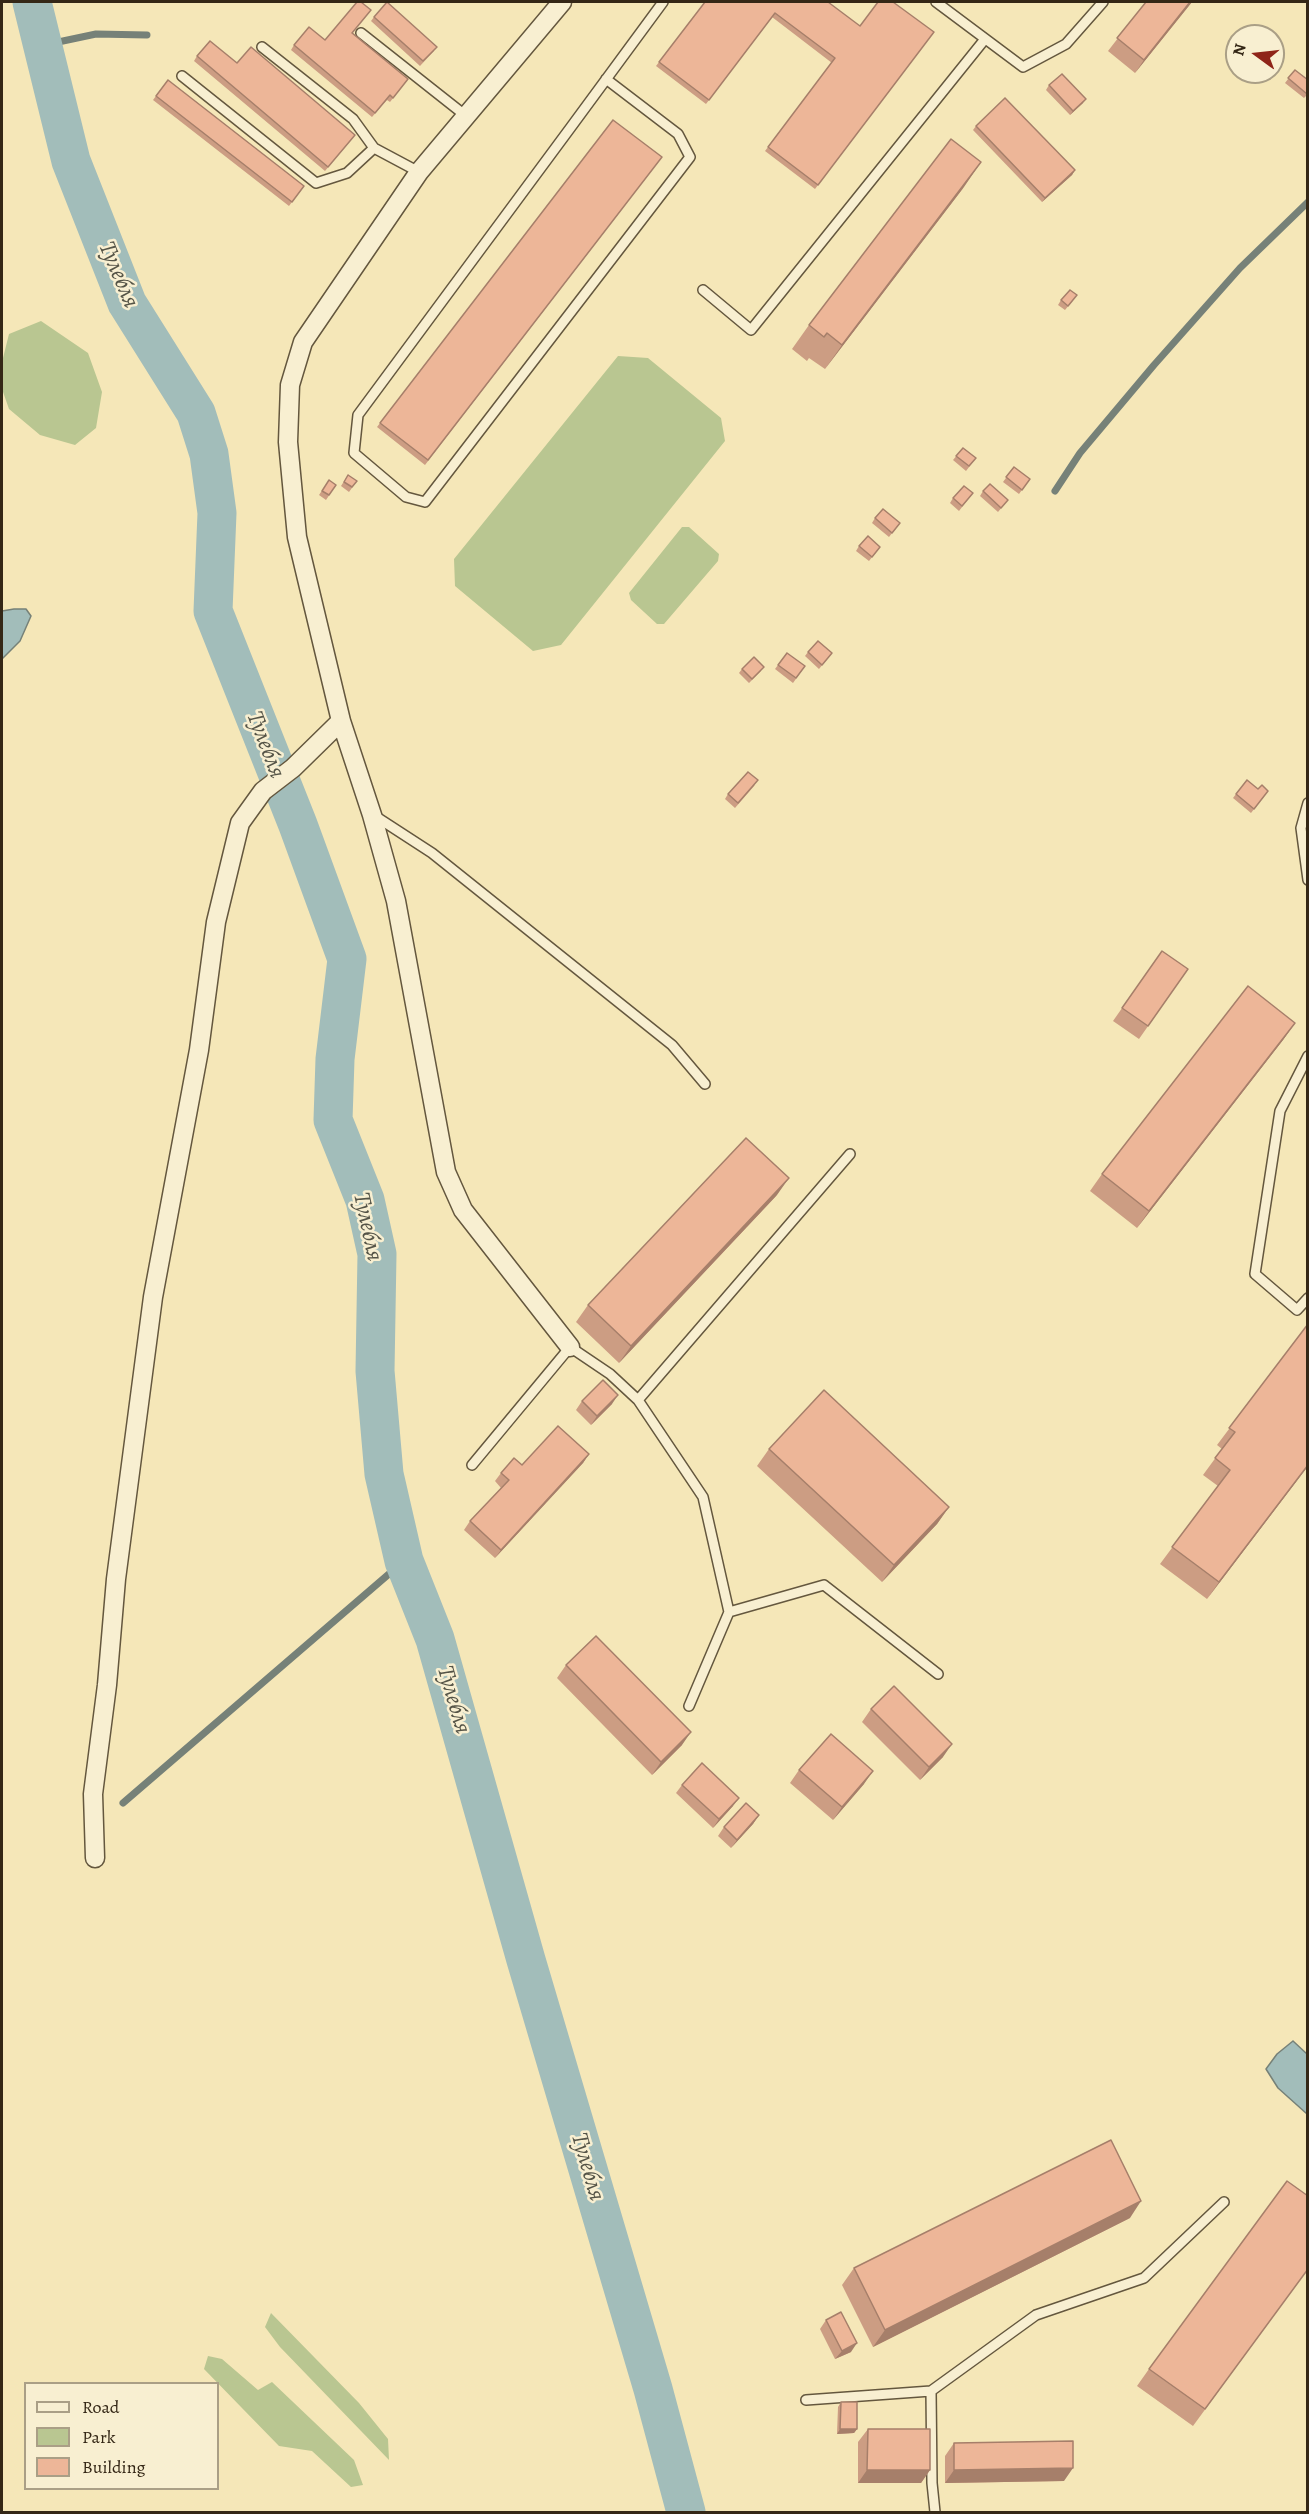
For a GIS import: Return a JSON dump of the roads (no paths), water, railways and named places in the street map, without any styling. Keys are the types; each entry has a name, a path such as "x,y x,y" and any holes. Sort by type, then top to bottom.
{"street":[{"path":"562,2 419,171 303,342 290,386 288,442 297,537 341,721 372,815 396,901 446,1172 463,1210 570,1347"},
{"path":"94,1858 93,1794 107,1685 116,1579 153,1298 199,1050 216,922 240,822 263,791 292,768 341,721"}],"lane":[{"path":"606,79 678,134 690,157 425,502 406,497 354,453 358,415 606,79 663,2"},
{"path":"936,2 1023,67 1066,44 1103,2"},
{"path":"361,33 466,116"},
{"path":"703,290 751,330 985,39"},
{"path":"262,47 353,119 374,148 419,171"},
{"path":"182,76 316,183 347,173 374,148"},
{"path":"1308,803 1301,828 1308,880"},
{"path":"372,815 432,853 672,1045 705,1084"},
{"path":"1308,1056 1280,1111 1256,1274 1297,1310 1308,1298"},
{"path":"638,1400 850,1154"},
{"path":"472,1465 570,1347 610,1374 638,1400 703,1497 729,1612 689,1706"},
{"path":"729,1612 824,1585 938,1674"},
{"path":"806,2400 931,2391 1036,2315 1144,2278 1224,2202"},
{"path":"931,2391 932,2483 935,2512"}],"water":[{"path":"26,609 31,616 20,641 2,659 2,611"},
{"path":"1293,2041 1307,2054 1307,2114 1278,2088 1266,2069 1277,2054"}],"waterway":[{"name":"Тулебля","path":"32,2 71,161 127,303 196,413 209,454 217,513 213,611 298,825 347,959 335,1059 333,1120 365,1200 377,1254 375,1371 384,1474 404,1561 435,1639 526,1960 653,2389 686,2512"},
{"path":"44,45 96,34 147,35"},
{"path":"1055,491 1080,453 1154,365 1240,268 1308,202"},
{"path":"123,1803 404,1561"}]}
